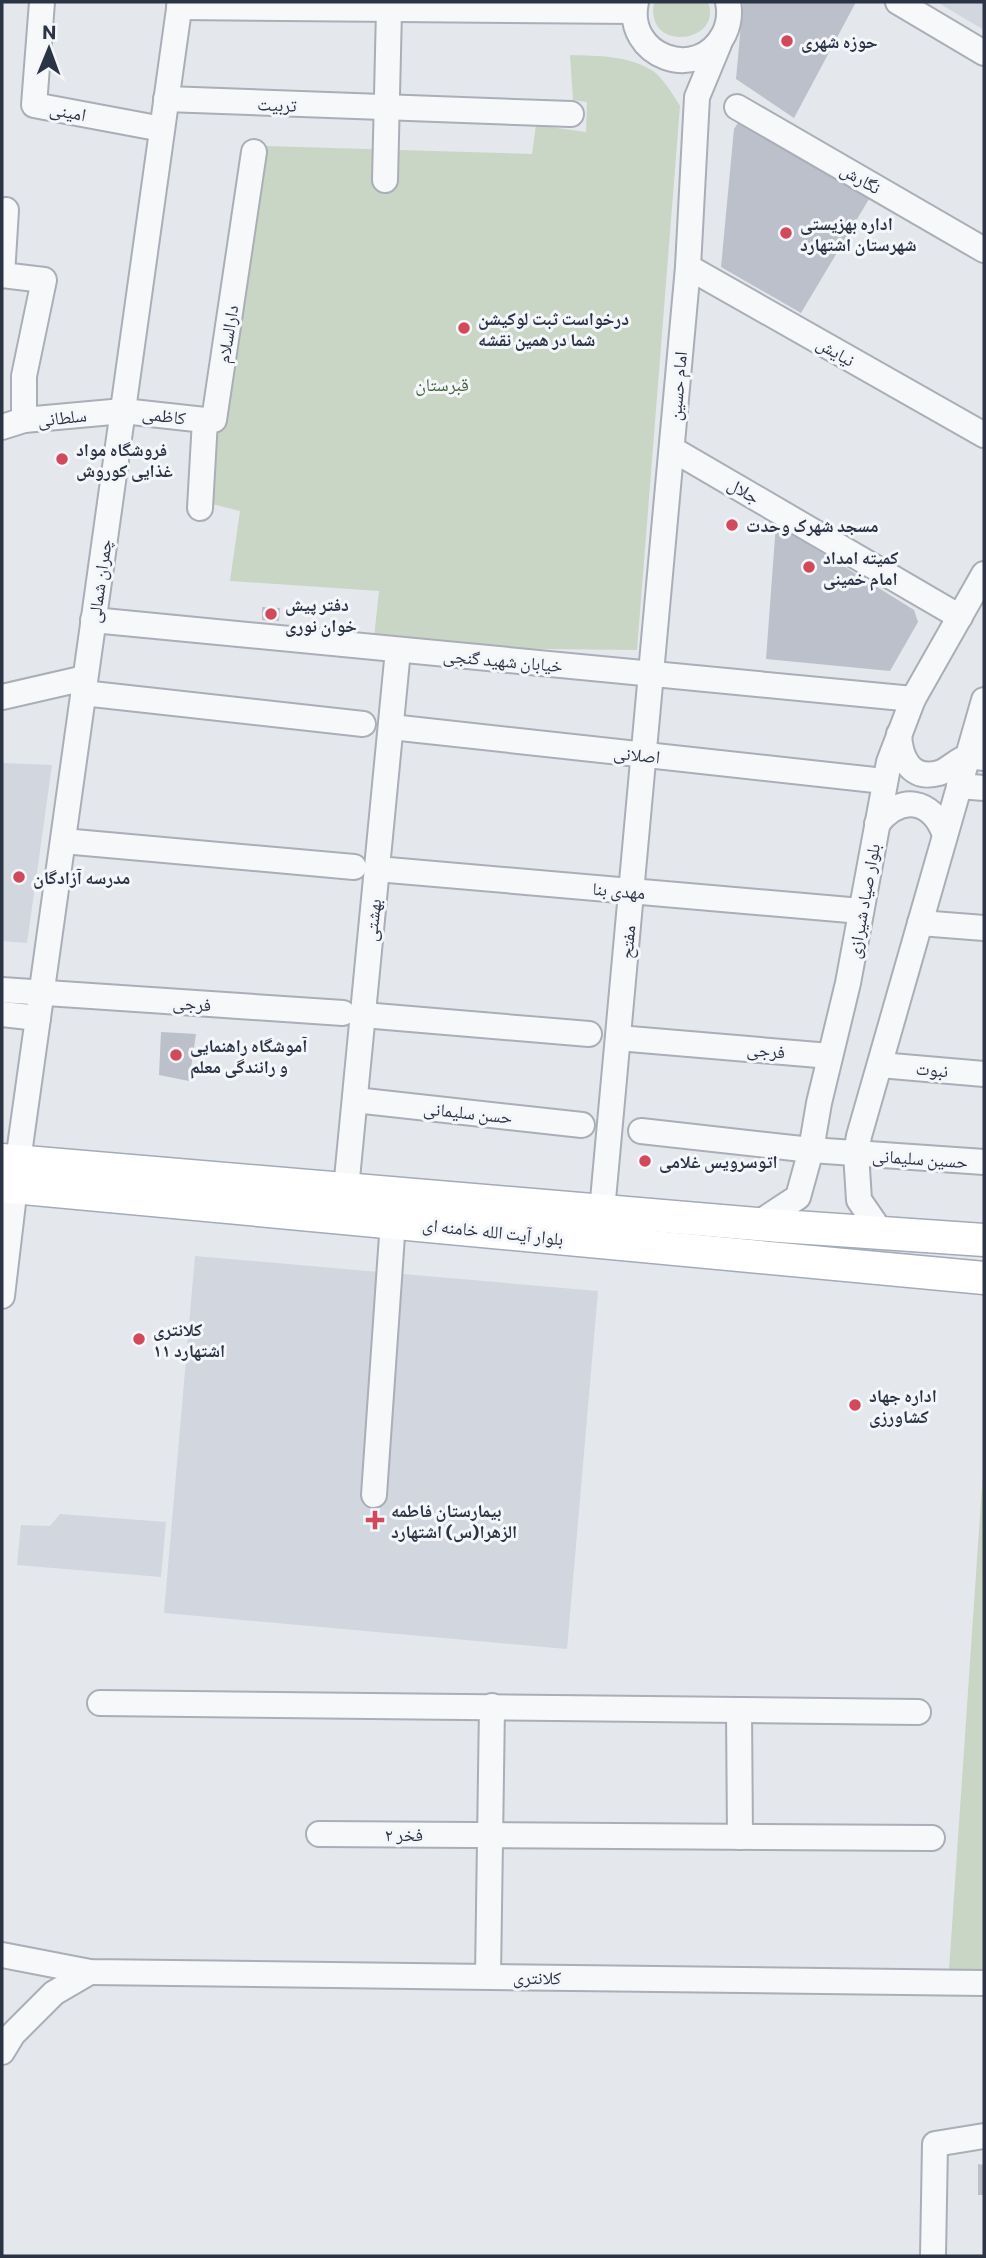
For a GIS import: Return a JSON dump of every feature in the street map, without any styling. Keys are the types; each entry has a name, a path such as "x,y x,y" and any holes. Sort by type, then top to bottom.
{"main road":[{"name":"بلوار آیت الله خامنه ای","path":"9,1173 346,1189 757,1224 984,1240"},
{"name":"بلوار آیت الله خامنه ای","path":"9,1173 393,1221 984,1279"}],"street":[{"name":"امینی","path":"42,2 34,104 162,129"},
{"name":"امام حسین","path":"651,674 688,267 697,97 728,26 728,2"},
{"path":"898,2 984,54"},
{"name":"چمران شمالی","path":"2,1296 9,1173 38,1018 179,4"},
{"path":"179,4 376,7 635,6 637,30 648,47 664,57 697,97"},
{"path":"376,7 387,108 385,180"},
{"path":"664,57 684,61 703,56 719,44"},
{"name":"تربیت","path":"166,99 571,114"},
{"name":"نگارش","path":"737,107 984,250"},
{"name":"دارالسلام","path":"200,508 205,421 214,420 254,152"},
{"path":"6,210 2,275 44,280 13,424"},
{"name":"نیایش","path":"688,267 984,435"},
{"name":"کاظمی","path":"123,411 205,421"},
{"name":"سلطانی","path":"13,424 123,411"},
{"name":"جلال","path":"672,449 971,605"},
{"name":"بلوار صیاد شیرازی","path":"757,1224 797,1198 811,1150 819,1103 848,983 884,781 913,699 971,605 984,574"},
{"name":"خیابان شهید گنجی","path":"93,620 913,699"},
{"name":"بهشتی","path":"346,1189 355,1100 353,1014 366,868 391,727 398,650"},
{"name":"مفتح","path":"602,1211 651,674"},
{"path":"2,697 84,686 363,724"},
{"path":"881,1232 859,1200 856,1153 959,786 975,757 984,700"},
{"name":"اصلانی","path":"391,727 884,781"},
{"path":"899,734 900,754 908,766 921,773 937,774 975,757"},
{"path":"959,786 984,788"},
{"path":"877,824 887,812 900,805 915,804 929,810 940,821 945,835"},
{"name":"مهدی بنا","path":"63,841 861,911"},
{"path":"920,923 984,928"},
{"name":"فرجی","path":"2,990 353,1014 589,1034"},
{"path":"2,1014 38,1018"},
{"name":"فرجی","path":"618,1038 830,1056"},
{"name":"نبوت","path":"880,1065 984,1074"},
{"name":"حسن سلیمانی","path":"355,1100 582,1125"},
{"path":"641,1132 811,1150"},
{"name":"حسین سلیمانی","path":"811,1150 984,1162"},
{"path":"373,1495 393,1221"},
{"path":"100,1703 918,1712"},
{"path":"488,1976 492,1706"},
{"path":"739,1710 740,1837"},
{"name":"فخر ۲","path":"319,1834 932,1838"},
{"name":"کلانتری","path":"2,1955 89,1972 984,1983"},
{"path":"2,2052 13,2034 54,1993 89,1972"},
{"path":"933,2256 935,2144 984,2136"}],"shaded area":[{"path":"937,2 984,2 984,30"},
{"name":"مدرسه آزادگان","path":"2,763 52,765 27,943 2,941"},
{"name":"بیمارستان فاطمه الزهرا(س) اشتهارد","path":"195,1256 598,1291 567,1649 164,1613"},
{"path":"60,1514 166,1522 161,1577 17,1565 21,1525 50,1526"}],"green space":[{"path":"654,2 708,2 710,16 705,27 695,34 671,36 660,30 654,19"},
{"name":"قبرستان","path":"570,55 613,57 643,66 661,78 680,106 637,650 373,647 379,591 230,581 240,511 212,504 216,433 266,146 532,154 536,125 586,132 587,102 573,100"},
{"path":"984,1457 984,1971 949,1970"}],"building":[{"name":"حوزه شهری","path":"743,2 856,2 794,118 736,79"},
{"name":"اداره بهزیستی شهرستان اشتهارد","path":"740,120 869,199 801,313 721,267 734,129"},
{"name":"کمیته امداد امام خمینی","path":"776,524 914,610 918,622 890,671 766,659"},
{"name":"دفتر پیش خوان نوری","path":"262,607 280,608 279,621 262,620"},
{"name":"آموشگاه راهنمایی و رانندگی معلم","path":"161,1032 196,1034 189,1081 159,1075"},
{"path":"978,2164 984,2165 984,2195 978,2195"}],"place":[{"name":"حوزه شهری","path":"787,41"},
{"name":"اداره بهزیستی شهرستان اشتهارد","path":"786,233"},
{"name":"درخواست ثبت لوکیشن شما در همین نقشه","path":"464,328"},
{"name":"فروشگاه مواد غذایی کوروش","path":"62,459"},
{"name":"مسجد شهرک وحدت","path":"732,525"},
{"name":"کمیته امداد امام خمینی","path":"809,567"},
{"name":"دفتر پیش خوان نوری","path":"271,614"},
{"name":"مدرسه آزادگان","path":"19,877"},
{"name":"آموشگاه راهنمایی و رانندگی معلم","path":"176,1055"},
{"name":"اتوسرویس غلامی","path":"645,1161"},
{"name":"کلانتری ۱۱ اشتهارد","path":"139,1339"},
{"name":"اداره جهاد کشاورزی","path":"855,1405"},
{"name":"بیمارستان فاطمه الزهرا(س) اشتهارد","path":"375,1520"}]}
